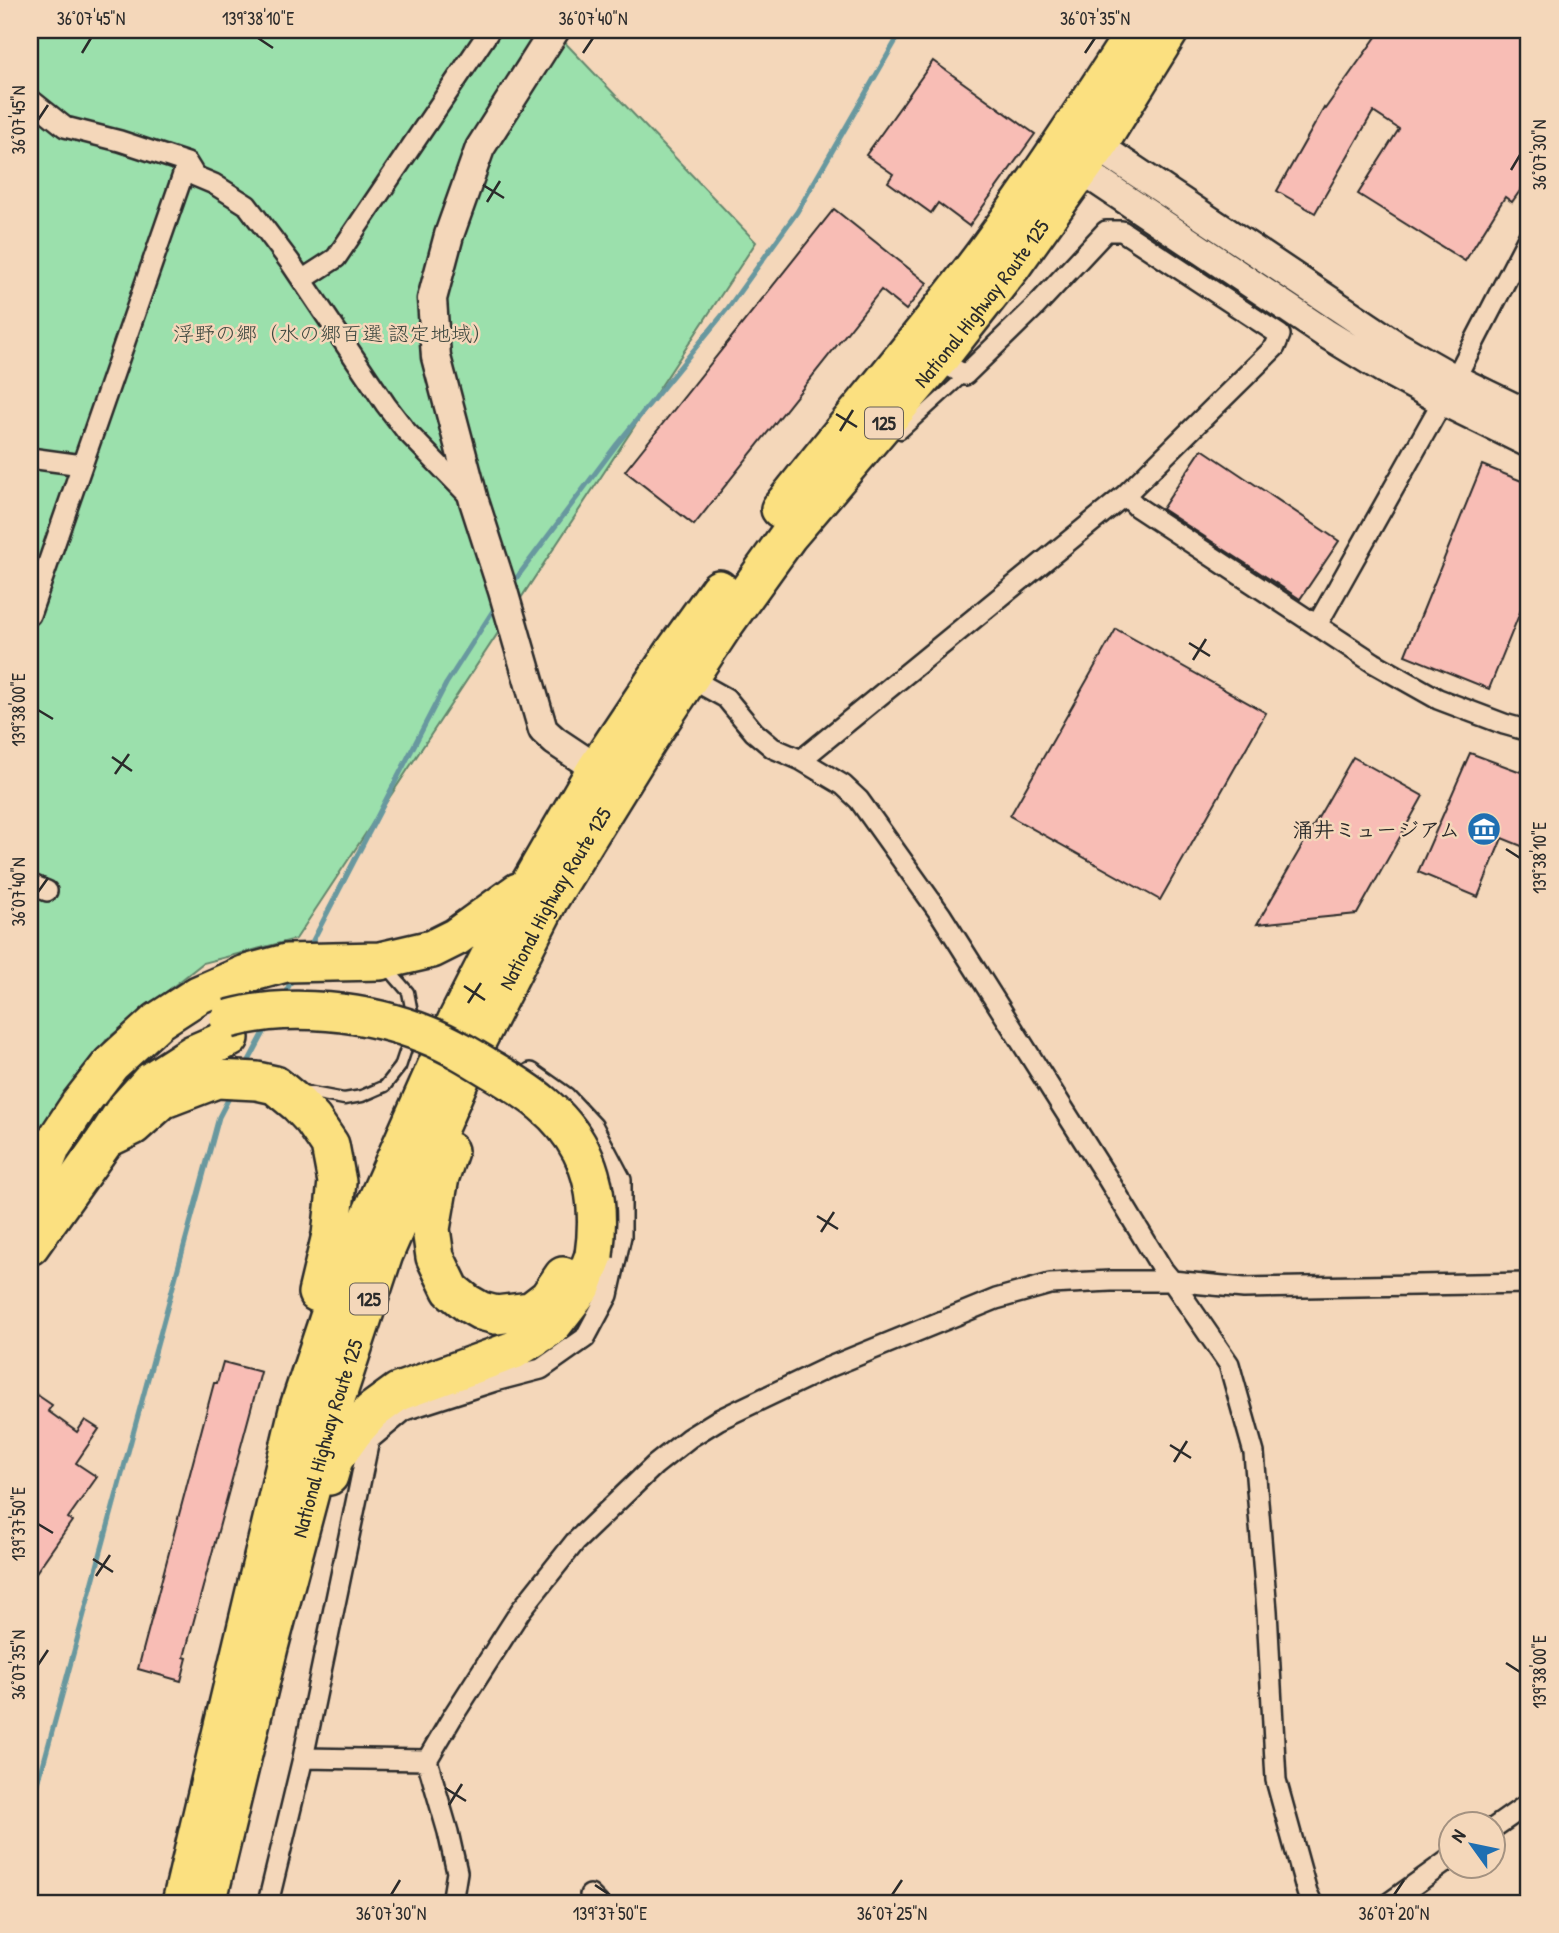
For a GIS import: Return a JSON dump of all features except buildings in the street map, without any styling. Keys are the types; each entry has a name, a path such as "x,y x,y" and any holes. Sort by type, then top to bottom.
{"highway":[{"name":"National Highway Route 125","path":"180,1903 207,1848 269,1647 330,1417 384,1254 476,1043 550,900 608,777 676,649 744,556 989,248 1081,153 1136,30"},
{"name":"National Highway Route 125","path":"207,1903 207,1848 298,1410 340,1284 456,1022 528,883 688,677 789,536 884,423 952,368 1004,276 1081,153 1170,30"},
{"path":"33,1191 52,1146 79,1105 111,1065 158,1021 198,995 246,974 286,963 380,961 432,949 456,937 488,915 528,883"},
{"path":"30,1246 124,1111 151,1081 249,1013 298,1009 337,1013 384,1021 424,1033 446,1043 543,1102 562,1122 581,1152 591,1178 596,1203 582,1287 551,1327 514,1350 398,1392 372,1411 354,1431 334,1459 290,1611 269,1647"},
{"path":"33,1191 66,1163 127,1082 148,1064 199,1031 229,1029"},
{"path":"106,1139 133,1126 162,1100 217,1079 266,1083 298,1104 313,1120 330,1145 337,1182 331,1236 298,1369 298,1410"},
{"path":"457,1085 459,1122 440,1177 431,1229 435,1256 451,1290 481,1311 496,1315 531,1311 548,1298 586,1252"}],"street":[{"path":"302,280 336,258 490,30"},
{"path":"555,30 480,148 449,235 432,299 436,356 474,501 543,730 608,777"},
{"path":"30,99 65,127 120,141 187,163 195,176 214,184 247,205 302,280 386,405 406,431 474,501"},
{"path":"1081,153 1397,346 1449,390 1529,443"},
{"path":"30,615 187,163"},
{"path":"801,760 1125,495 1275,347 1280,335 1122,231 1106,231 1035,307 952,368"},
{"path":"1317,625 1449,390 1529,236"},
{"path":"1449,390 1529,415"},
{"path":"30,458 82,465"},
{"path":"1125,495 1137,507 1374,663 1438,699 1529,731"},
{"path":"688,677 726,698 754,733 773,748 801,760 843,785 859,800 941,915 1163,1270 1228,1364 1254,1453 1267,1611 1276,1780 1312,1903"},
{"path":"268,1903 303,1758 369,1440 405,1410 495,1381 541,1370 585,1338 608,1295 621,1236 621,1180 593,1126 565,1097 524,1068 476,1043"},
{"path":"452,1903 457,1872 427,1760 521,1610 575,1542 655,1465 689,1438 718,1420 827,1368 996,1299 1050,1284 1172,1281 1244,1288 1529,1283"},
{"path":"303,1758 427,1760"},
{"path":"1506,1819 1529,1802"},
{"path":"1389,1903 1436,1870"}],"lane":[{"path":"266,1083 344,1100 385,1086 400,1067 414,1025 408,992 380,961"}],"green space":[{"name":"浮野の郷（水の郷百選 認定地域）","path":"30,30 553,30 756,242 296,939 203,963 107,1039 30,1151"}],"waterway":[{"path":"512,584 617,444 728,308 797,212 902,30"},
{"path":"308,950 446,684 496,606"},
{"path":"283,997 293,978"},
{"path":"245,1068 267,1027"},
{"path":"30,1813 219,1117 232,1092"}],"place":[{"name":"涌井ミュージアム","path":"1484,829"}]}
